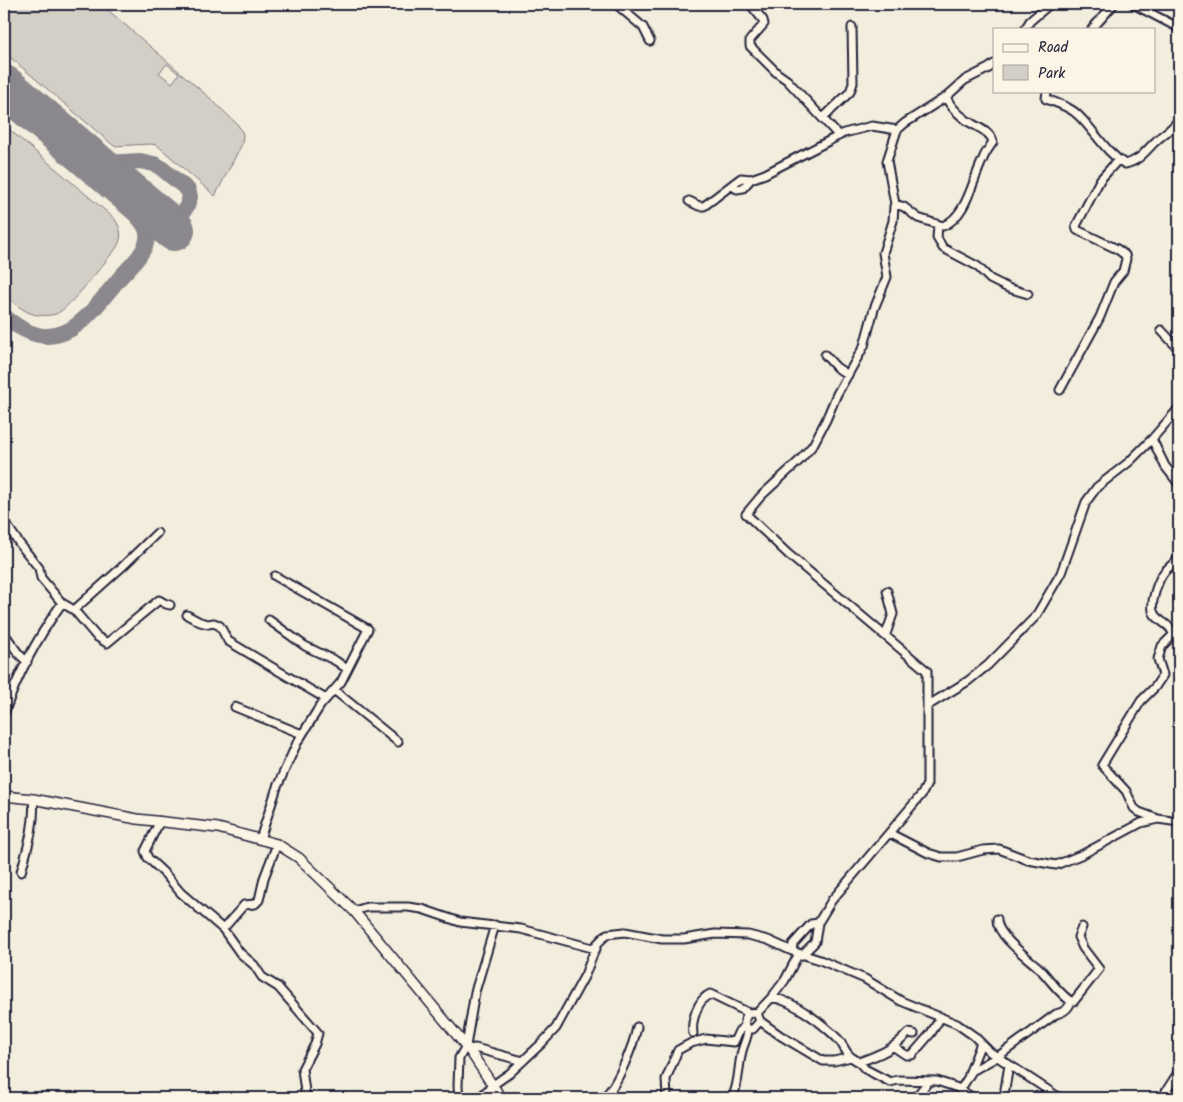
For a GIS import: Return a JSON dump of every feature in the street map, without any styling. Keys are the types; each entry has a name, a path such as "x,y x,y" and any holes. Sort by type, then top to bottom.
{"street":[{"path":"616,4 643,27 650,41"},
{"path":"750,4 764,22 750,40 750,46 839,136"},
{"path":"1026,28 1030,21 1050,4"},
{"path":"1093,28 1114,4"},
{"path":"1133,4 1179,28"},
{"path":"823,118 850,92 853,83 852,27"},
{"path":"757,1013 785,980 797,958 815,942 818,923 832,900 922,794 927,784 927,671 886,634 788,554 746,514 813,445 837,394 864,346 874,309 887,277 883,253 890,235 894,206 896,204 887,161 897,130 946,97 965,80 993,65"},
{"path":"1047,92 1046,99 1078,115 1111,154 1125,164 1137,160 1157,140 1176,125 1179,119"},
{"path":"896,204 904,207 918,218 943,226 955,218 965,202 983,158 993,142 989,135 965,120 949,103 946,97"},
{"path":"689,201 699,206 704,206 732,186 737,189 743,188 751,178 765,174 844,133 872,126 897,130"},
{"path":"1060,390 1100,317 1114,282 1123,271 1125,255 1117,249 1077,230 1076,226 1100,180 1118,160"},
{"path":"938,224 937,238 943,248 977,266 990,278 1008,288 1028,294"},
{"path":"1161,330 1176,346 1179,344"},
{"path":"825,355 836,367 848,375"},
{"path":"927,706 968,681 988,665 1036,616 1061,573 1086,502 1097,487 1129,462 1179,408"},
{"path":"1152,439 1165,466 1179,484"},
{"path":"4,521 18,543 40,568 41,578 62,604 74,610 96,636 108,643 148,610 156,600 170,605"},
{"path":"74,610 122,567 156,533"},
{"path":"1179,558 1159,581 1152,602 1152,610 1155,615 1170,627 1173,635 1162,646 1158,659 1163,675 1155,687 1141,701 1102,765 1126,791 1134,808 1139,812 1158,819 1179,822"},
{"path":"260,838 277,787 297,743 326,699 341,682 368,629 275,576"},
{"path":"886,634 893,614 887,591"},
{"path":"4,714 27,662 49,621 62,604"},
{"path":"187,615 200,622 214,623 220,626 228,641 326,699"},
{"path":"269,620 305,646 336,661 347,669"},
{"path":"4,633 27,662"},
{"path":"334,690 398,742"},
{"path":"235,707 302,734"},
{"path":"4,796 34,799 108,814 218,828 277,844 299,858 354,911 468,1048 502,1098"},
{"path":"21,872 33,826 34,799"},
{"path":"889,833 941,858 957,857 983,850 998,849 1028,860 1056,865 1083,854 1141,822 1158,819"},
{"path":"160,821 145,851 148,858 181,893 224,929 240,953 254,965 262,977 278,987 318,1033 315,1044 302,1069 305,1092 308,1098"},
{"path":"224,929 244,905 255,904 259,900 264,878 277,844"},
{"path":"354,911 367,908 408,907 422,909 460,922 521,929 596,949"},
{"path":"997,919 997,925 1017,950 1037,967 1063,996 1071,1001"},
{"path":"792,951 794,944 811,924 818,923"},
{"path":"459,1098 459,1058 468,1048 475,992 495,926"},
{"path":"959,1089 972,1071 997,1057 1056,1014 1065,1011 1070,1006 1071,1001 1074,1001 1099,969 1080,943 1078,937 1082,927"},
{"path":"479,1098 523,1061 556,1028 585,975 597,944 607,934 626,932 662,939 684,939 715,934 748,936 768,940 865,979 901,1001 958,1024 997,1057 1060,1098"},
{"path":"689,1044 698,1008 707,995 710,994 749,1013 757,1013"},
{"path":"772,997 787,1002 817,1020 844,1045 845,1052 864,1068 890,1082 898,1080 944,1082 973,1098"},
{"path":"732,1098 739,1074 741,1054 748,1036 744,1020 749,1013"},
{"path":"757,1013 760,1021 823,1061 834,1061 851,1057"},
{"path":"894,1047 906,1055 912,1055 931,1034 941,1017"},
{"path":"667,1098 666,1079 678,1050 702,1040 717,1039 734,1042 739,1031 746,1027 753,1029 760,1021"},
{"path":"603,1098 608,1095 627,1059 637,1026"},
{"path":"693,1033 702,1040"},
{"path":"859,1062 877,1056 894,1047 908,1033 914,1034"},
{"path":"968,1077 981,1043"},
{"path":"468,1048 475,1048 523,1061"},
{"path":"1005,1088 1009,1065"},
{"path":"1158,1098 1163,1096 1179,1071"},
{"path":"915,1098 929,1081"}],"green space":[{"path":"4,4 101,4 211,99 238,125 243,134 242,144 215,196 157,145 114,146 4,52","holes":["167,64 179,74 172,83 159,73"]},
{"path":"4,125 114,218 119,226 120,238 115,250 78,295 56,314 36,315 29,313 17,306 4,294"}],"taxiway":[{"path":"87,157 105,163 140,161 154,164 188,190 190,197 182,214 171,222 159,225 137,216 122,186"},
{"path":"4,316 23,329 39,335 54,335 68,331 81,322 135,262 145,246 147,233 137,216"}],"runway":[{"path":"4,86 174,230"}]}
